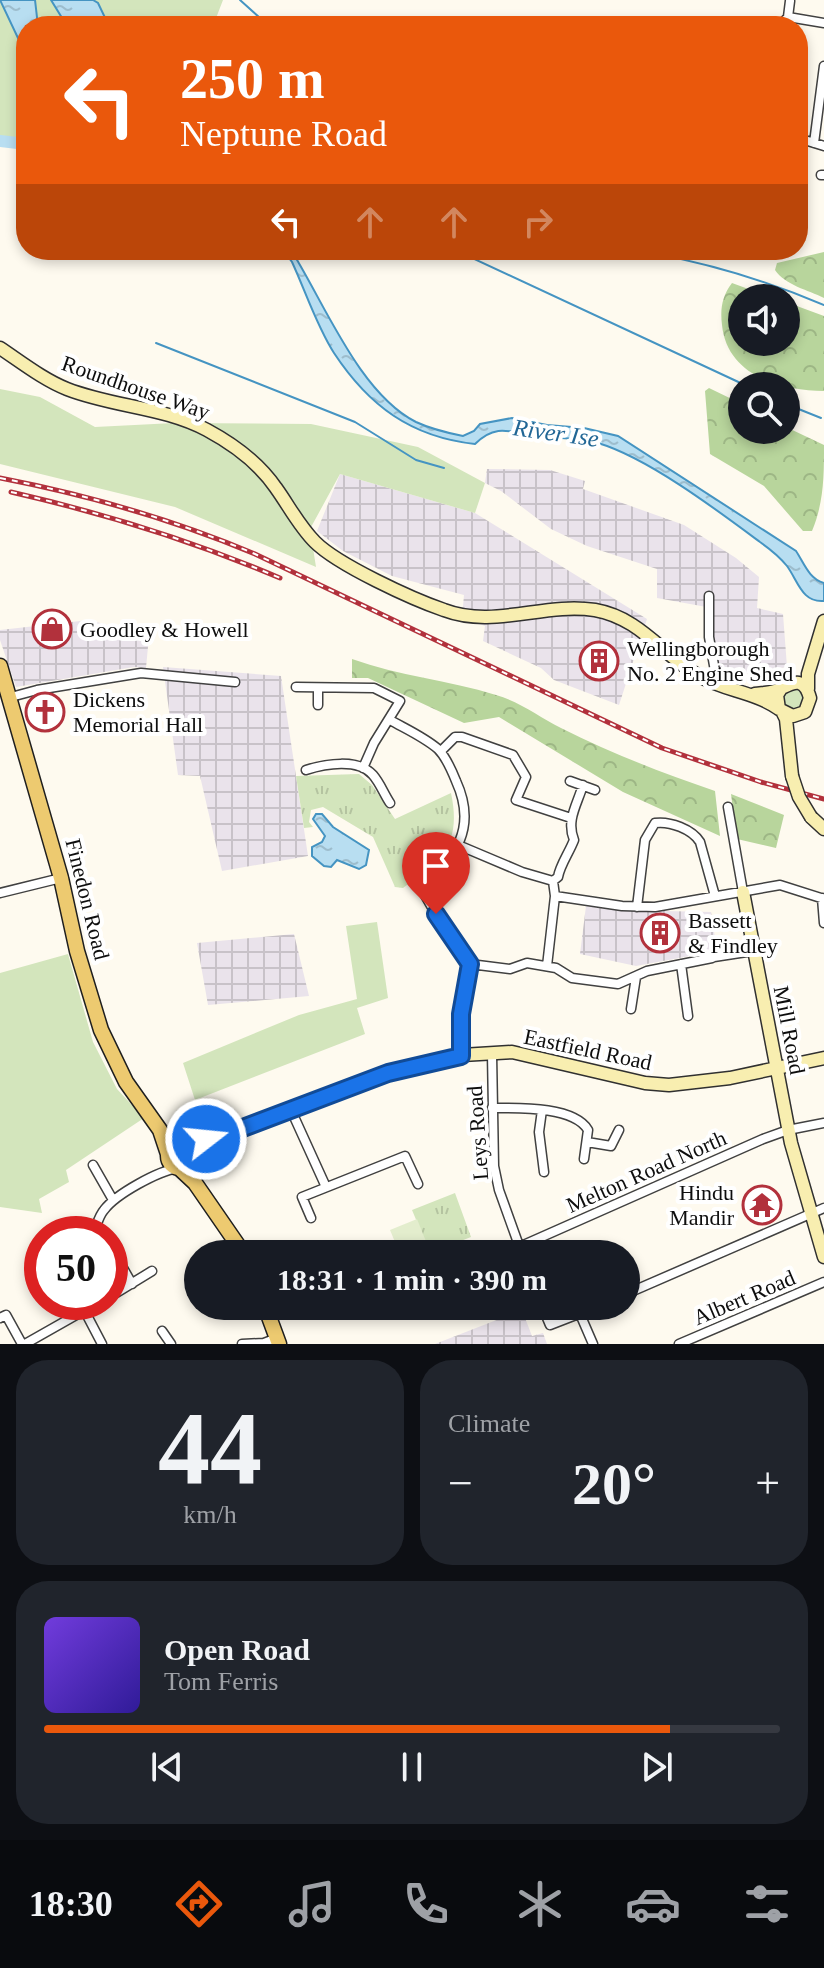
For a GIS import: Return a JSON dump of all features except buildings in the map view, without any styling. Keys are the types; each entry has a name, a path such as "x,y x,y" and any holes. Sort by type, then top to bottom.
{"main road":[{"name":"Finedon Road","path":"0,666 101,1030 126,1082 234,1240"},
{"name":"Finedon Road","path":"160,1130 183,1144"},
{"path":"179,1161 171,1147 183,1144"},
{"path":"270,1320 278,1341"}],"street":[{"path":"819,144 824,66"},
{"name":"Roundhouse Way","path":"0,348 70,390 180,418 207,430 255,463 275,485 303,529 318,545 344,562 420,600 448,612 475,617 579,609 611,614 643,630 687,669 713,683 752,694 781,711"},
{"path":"709,596 709,637 715,671 713,683"},
{"path":"788,739 810,703 808,674 824,621"},
{"path":"817,642 808,660 777,695 788,739 792,776 799,797 811,817 824,829"},
{"path":"11,697 141,673 235,682"},
{"path":"785,685 799,683 808,689"},
{"name":"Roundhouse Way","path":"752,694 774,691 785,685"},
{"path":"296,687 374,688 400,701 374,743 363,768"},
{"path":"318,688 318,705"},
{"path":"781,711 793,716 802,714"},
{"path":"390,720 441,751 465,802 467,818 458,845 445,867 422,890 449,937 470,964 510,969 527,963 556,968 572,978 618,984 647,971 753,951"},
{"path":"441,751 455,737 462,737 513,755 526,777 516,800 571,818"},
{"path":"306,770 329,764 363,768 372,774 390,803"},
{"path":"570,781 595,790"},
{"path":"553,881 558,877 559,868 567,859 574,840 569,828 583,785"},
{"name":"Mill Road","path":"728,807 788,1130 818,1210 824,1257"},
{"path":"637,907 648,830 655,823 665,821 696,835 715,896"},
{"path":"458,845 522,872 553,881"},
{"path":"0,893 61,878"},
{"path":"547,966 555,896 553,881"},
{"path":"555,896 655,907 780,885 823,899 824,923"},
{"path":"461,1056 461,1014 470,964"},
{"path":"681,964 688,1016"},
{"path":"631,1009 636,977"},
{"name":"Eastfield Road","path":"183,1144 211,1140 388,1073 461,1056 512,1052 645,1083 669,1085 704,1083 824,1058"},
{"name":"Leys Road","path":"492,1054 494,1166 517,1240"},
{"path":"492,1108 542,1110 580,1121 588,1130 584,1159"},
{"path":"291,1110 326,1187"},
{"path":"542,1110 539,1132 544,1172"},
{"name":"Melton Road North","path":"545,1240 788,1130 824,1123"},
{"path":"587,1142 611,1146 619,1130"},
{"name":"Eastfield Road","path":"179,1161 211,1140"},
{"path":"311,1218 302,1197 405,1156 418,1184"},
{"path":"101,1216 113,1200 179,1161"},
{"path":"159,1172 179,1161"},
{"path":"93,1165 113,1200"},
{"path":"640,1288 818,1210"},
{"path":"128,1286 152,1271"},
{"path":"128,1277 132,1284"},
{"name":"Albert Road","path":"679,1344 824,1282"},
{"path":"0,1318 6,1315 24,1344 61,1320"},
{"path":"89,1320 102,1344"},
{"path":"583,1320 593,1344"},
{"path":"162,1331 171,1344"},
{"path":"242,1344 278,1341"}],"shaded area":[{"path":"487,469 550,470 585,481 583,489 684,525 736,558 759,577 757,608 783,614 787,667 720,679 711,630 712,608 657,598 657,569 587,546 551,529 501,491 485,483"},
{"path":"340,474 475,513 647,619 619,705 554,680 541,668 483,641 485,626 462,618 464,595 392,576 343,551 317,531"},
{"path":"89,620 149,636 146,668 134,667 16,687 0,640 0,630"},
{"path":"163,667 281,676 308,856 222,871 200,776 178,775"},
{"path":"586,906 619,910 711,912 717,951 636,966 580,954"},
{"path":"294,934 309,996 208,1005 197,943"},
{"path":"496,1320 526,1320 532,1336 543,1333 547,1344 435,1344"}],"green space":[{"path":"0,0 223,0 217,16 16,16 16,143 0,141"},
{"path":"824,252 824,298 800,287 800,284 791,283 775,270 777,263 808,260 808,256"},
{"path":"728,290 728,346 721,319"},
{"path":"800,307 824,316 824,391 800,389 800,372 751,372 734,356 800,356"},
{"path":"709,388 728,397 728,444 800,444 800,434 824,445 821,499 812,531 803,531 764,486 710,454 705,391"},
{"path":"0,389 40,397 95,427 174,423 311,424 418,447 485,483 475,513 340,474 310,529 316,567 175,507 0,464"},
{"path":"352,659 505,698 599,746 715,791 720,836 623,792 499,717 464,723 368,678 352,678"},
{"path":"799,688 806,697 801,708 794,711 784,706 785,691"},
{"path":"359,774 372,785 395,819 451,793 454,811 451,838 438,859 403,888 395,887 373,837 323,807 311,810 309,822 313,827 304,828 296,776"},
{"path":"731,794 784,815 776,848 737,839"},
{"path":"377,922 388,998 357,1008 365,1034 195,1100 183,1063 299,1015 357,999 346,926"},
{"path":"68,954 93,1042 117,1089 144,1118 66,1170 69,1182 39,1199 42,1213 0,1207 0,973"},
{"path":"455,1193 471,1237 463,1240 425,1240 412,1210"},
{"path":"417,1219 425,1240 394,1240 390,1230"}],"water":[{"path":"0,0 35,0 37,16 16,16 16,34"},
{"path":"51,0 93,0 104,16 61,16"},
{"path":"290,260 297,260 360,369 396,408 416,422 463,436 480,424 512,418 618,436 796,551 811,574 824,583 824,601 806,595 778,556 724,515 660,472 618,450 583,440 504,431 490,433 475,444 431,434 394,416 362,389 334,353"},
{"path":"316,814 322,814 333,827 369,850 366,865 359,869 337,860 331,867 324,866 312,856 312,847 322,842 325,836 313,819"}],"waterway":[{"path":"240,0 258,16"},
{"name":"River Ise","path":"0,141 16,143"},
{"path":"476,260 728,377"},
{"path":"685,260 777,286 824,305"},
{"path":"156,343 355,422 416,460 444,468"},
{"path":"800,410 821,418"}],"railway":[{"path":"0,478 129,509 224,541 662,748 761,782 824,799"},
{"path":"11,492 147,529 280,578"}],"place":[{"name":"Goodley & Howell","path":"52,629"},
{"name":"Wellingborough No. 2 Engine Shed","path":"599,661"},
{"name":"Dickens Memorial Hall","path":"45,712"},
{"name":"Bassett & Findley","path":"660,933"},
{"name":"Hindu Mandir","path":"762,1205"}],"route":[{"path":"206,1139 211,1140 388,1073 461,1056 461,1014 470,964 436,914"}]}
